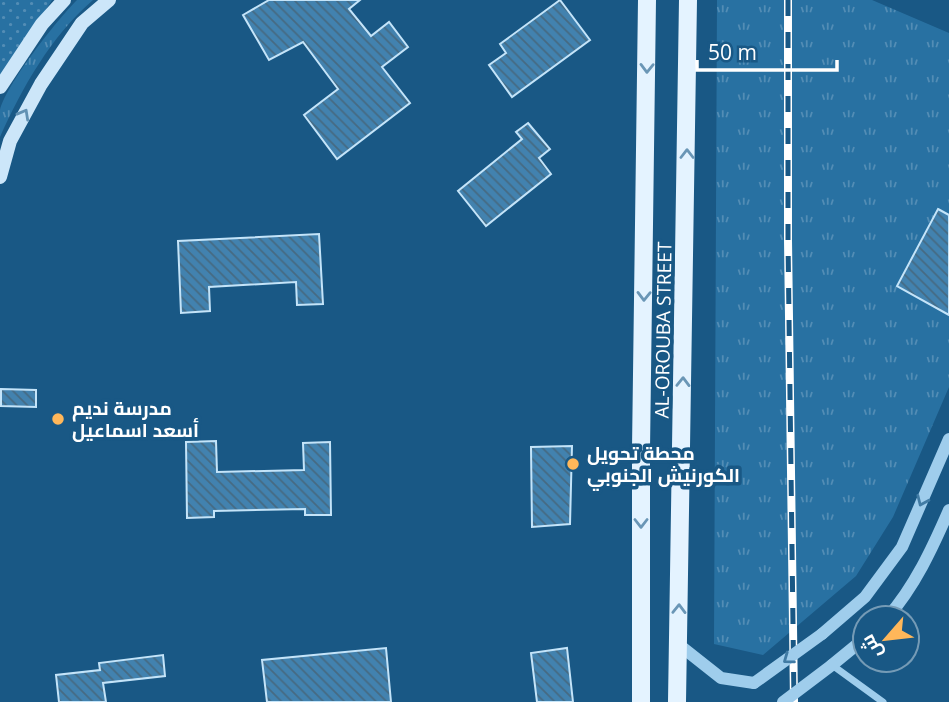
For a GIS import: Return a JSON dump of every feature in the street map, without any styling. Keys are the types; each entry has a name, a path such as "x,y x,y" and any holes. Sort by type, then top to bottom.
{"main road":[{"path":"0,87 42,24 64,0"},
{"path":"0,177 10,141 41,84 82,23 109,0"},
{"name":"AL-OROUBA STREET","path":"641,702 641,463 648,0"},
{"name":"AL-OROUBA STREET","path":"677,702 688,0"}],"street":[{"path":"678,644 721,678 754,683 822,634 865,597 902,547 949,439"},
{"path":"900,604 929,556 949,510"},
{"path":"783,702 851,649"},
{"path":"832,665 883,702"}],"green space":[{"path":"0,0 52,0 0,83"},
{"path":"77,0 93,0 51,46 18,100 0,137 0,110 4,98 46,36"},
{"path":"717,0 872,0 949,33 949,387 893,517 856,576 763,655 714,644"}],"building":[{"path":"269,0 360,0 349,9 371,36 389,22 408,47 382,67 410,103 337,159 304,115 338,89 303,42 269,60 243,15"},
{"path":"560,0 590,40 512,97 489,65 506,53 500,44"},
{"path":"528,123 550,149 539,158 551,174 486,226 458,191 522,139 516,132"},
{"path":"938,209 949,215 949,315 897,286"},
{"path":"319,234 323,304 297,305 296,282 209,287 210,311 181,313 178,241"},
{"path":"1,389 36,390 36,407 1,406"},
{"path":"216,441 217,472 304,470 303,443 330,442 331,515 305,515 305,509 214,511 214,517 187,518 186,442"},
{"path":"572,446 570,524 532,527 531,447"},
{"path":"386,648 391,702 267,702 262,660"},
{"path":"567,648 573,702 537,702 531,653"},
{"path":"163,655 165,676 103,683 106,702 59,702 56,675 100,670 99,663"}],"railway":[{"path":"788,0 794,702"}],"place":[{"name":"مدرسة نديم أسعد اسماعيل","path":"58,419"},
{"name":"محطة تحويل الكورنيش الجنوبي","path":"573,464"}]}
